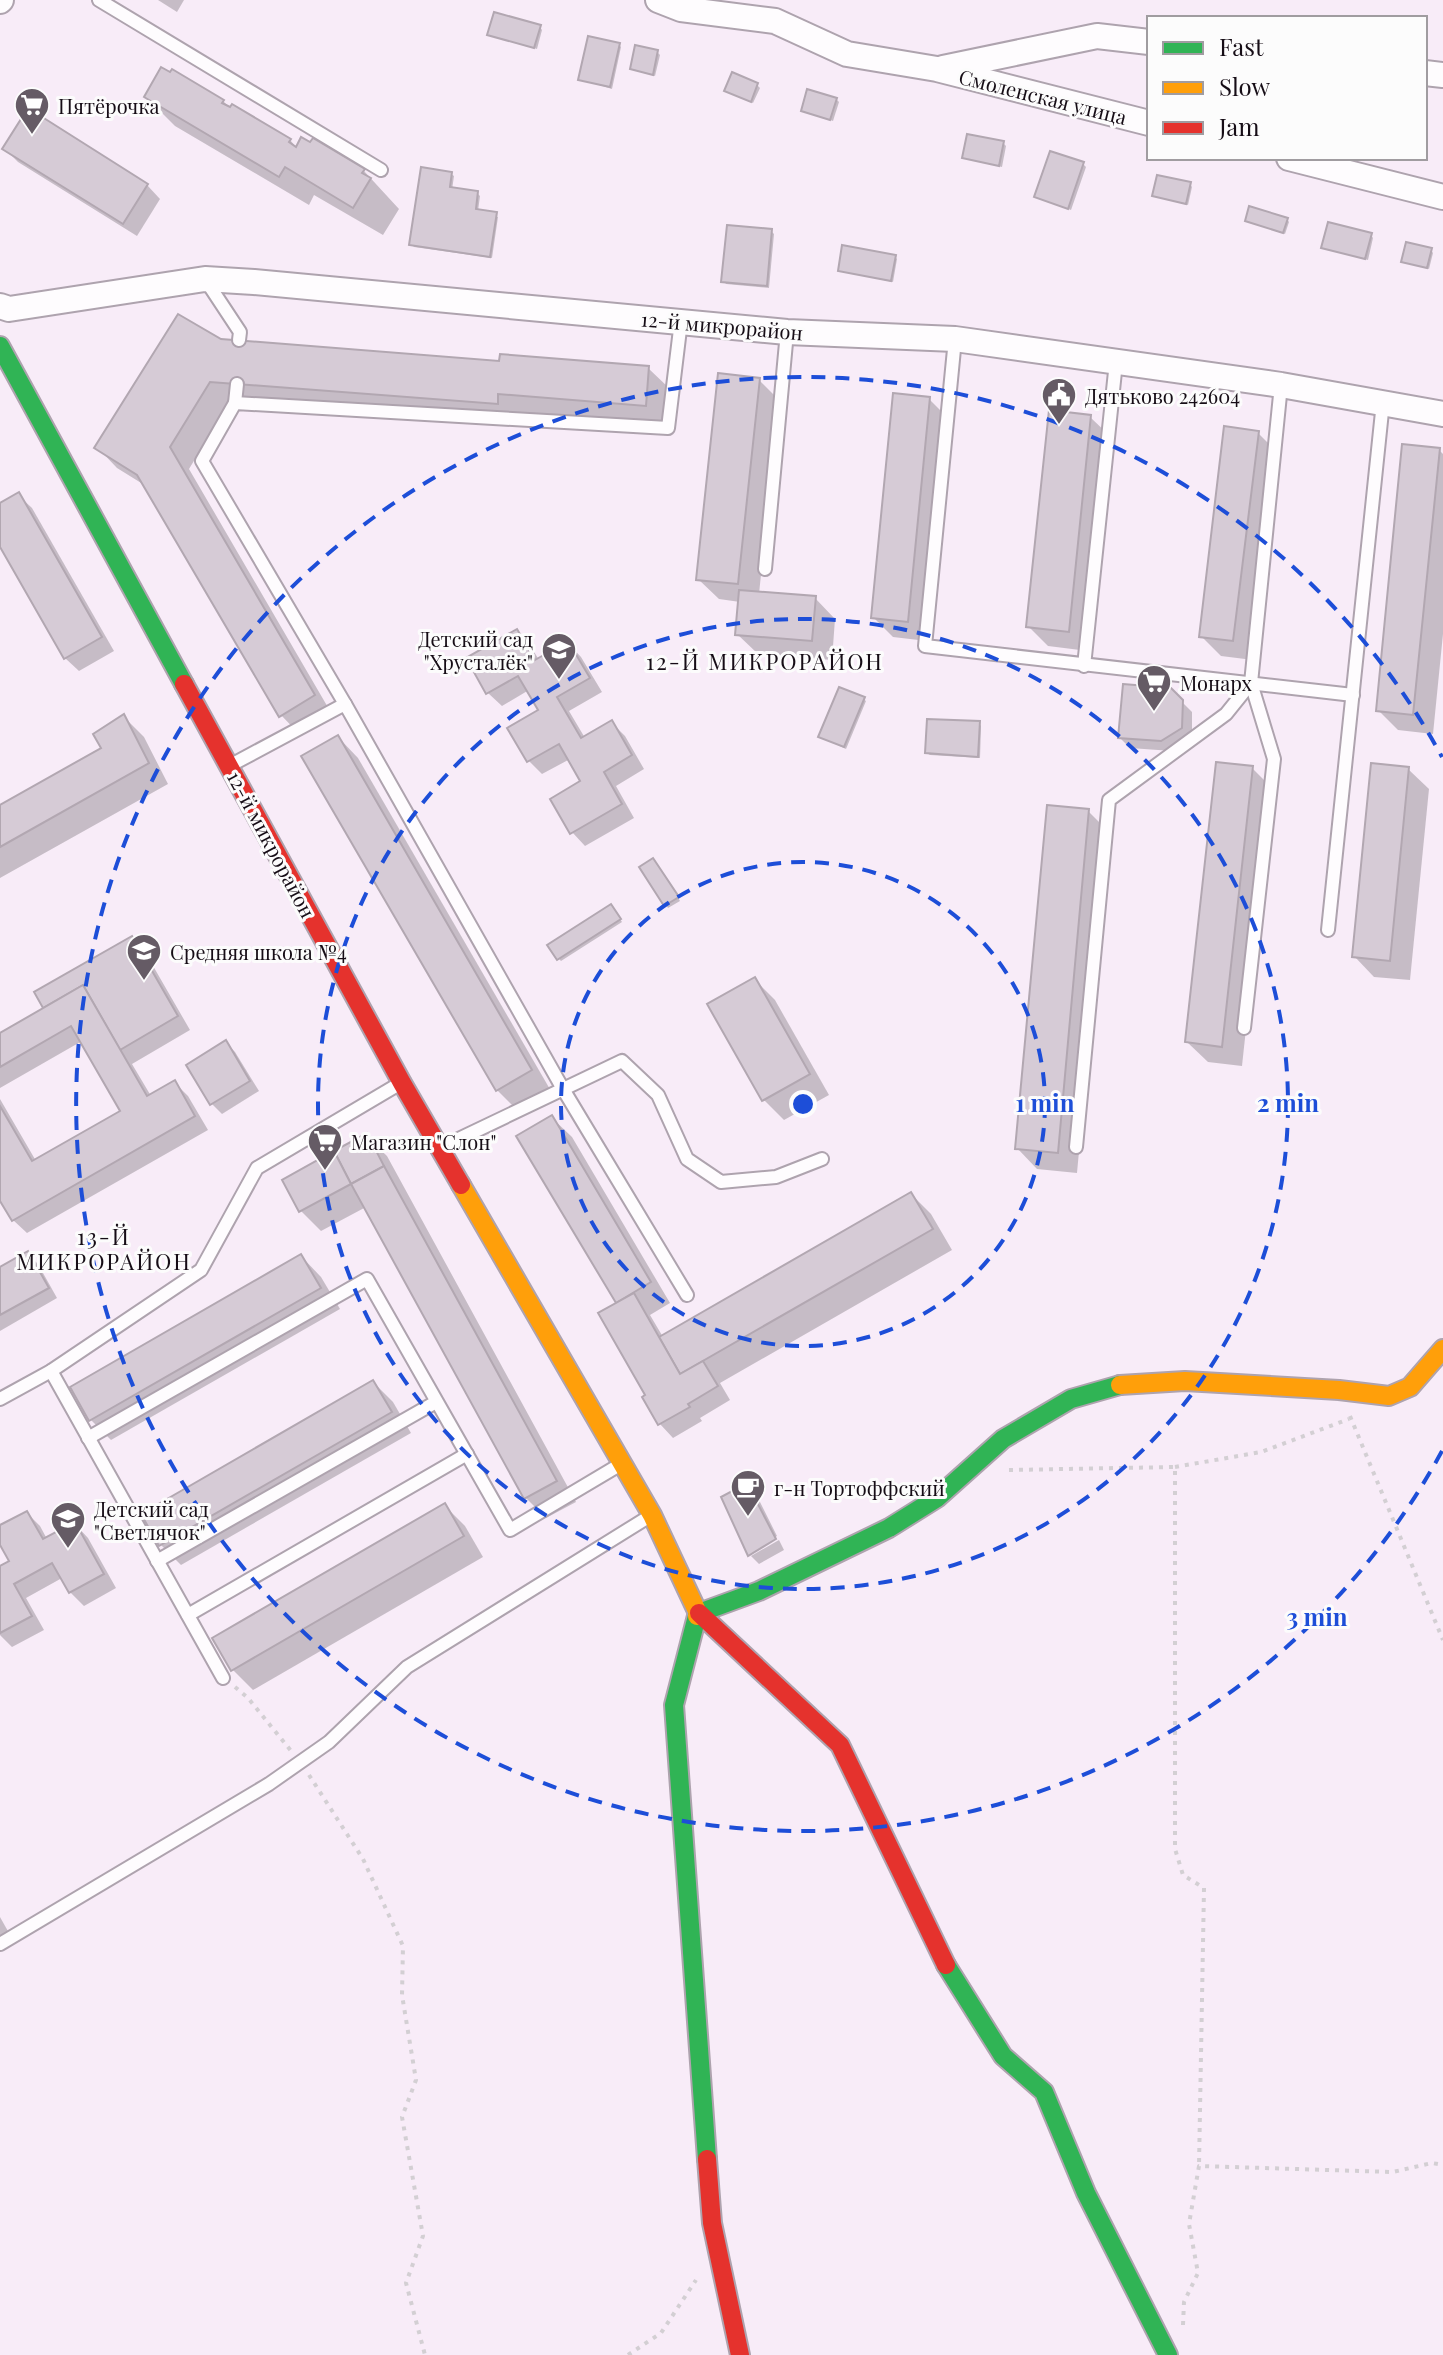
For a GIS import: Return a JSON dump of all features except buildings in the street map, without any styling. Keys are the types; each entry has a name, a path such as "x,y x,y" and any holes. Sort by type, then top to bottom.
{"street":[{"name":"Смоленская улица","path":"658,0 681,9 775,21 847,54 937,69 1147,122"},
{"name":"Смоленская улица","path":"937,69 1097,36 1147,42"},
{"path":"1297,160 1443,197"},
{"name":"12-й микрорайон","path":"0,306 9,309 205,279 787,332 955,339 1281,385 1443,414"},
{"name":"12-й микрорайон","path":"0,346 402,1083 652,1515 698,1613"},
{"path":"698,1613 759,1591 889,1528 937,1498 1003,1439 1071,1399 1118,1385 1185,1381 1389,1396 1410,1387 1443,1349"},
{"path":"698,1613 674,1705 712,2223 740,2355"},
{"path":"698,1613 840,1745 938,1952 1003,2056 1044,2092 1086,2193 1168,2355"}],"lane":[{"path":"99,0 381,170"},
{"path":"205,279 240,332 239,340"},
{"path":"235,403 668,428 681,321"},
{"path":"765,569 787,332"},
{"path":"955,339 925,646 1353,695"},
{"path":"1084,666 1116,362"},
{"path":"237,384 235,403 202,461 345,704 563,1089 687,1295"},
{"path":"1244,1028 1274,759 1251,683 1281,385"},
{"path":"1328,930 1383,402"},
{"path":"1076,1147 1109,800 1226,714 1251,683"},
{"path":"230,766 345,704"},
{"path":"439,1148 622,1061 658,1095 687,1159 721,1182 776,1177 822,1159"},
{"path":"0,1399 51,1371 201,1270 257,1168 402,1083"},
{"path":"88,1438 367,1279 510,1530 621,1464"},
{"path":"51,1371 223,1678"},
{"path":"157,1561 436,1402"},
{"path":"188,1615 467,1454"},
{"path":"0,1944 269,1784 329,1742 407,1667 652,1515"}],"path":[{"path":"1339,1390 1443,1640"},
{"path":"968,1471 1175,1467 1261,1452 1351,1418"},
{"path":"1175,1467 1175,1849 1183,1875 1204,1888 1199,2166 1189,2224 1198,2273 1184,2302 1183,2328"},
{"path":"223,1678 248,1698 301,1762 363,1859 403,1946 402,1995 416,2080 402,2117 423,2236 406,2283 425,2355"},
{"path":"1199,2166 1393,2172 1432,2163 1443,2165"},
{"path":"628,2355 661,2333 717,2248"}],"traffic: fast":[{"path":"0,346 184,684"},
{"path":"699,1613 759,1591 889,1528 937,1498 1003,1439 1071,1399 1120,1385"},
{"path":"697,1616 674,1705 707,2159"},
{"path":"946,1965 1003,2056 1044,2092 1086,2193 1168,2355"}],"traffic: slow":[{"path":"461,1185 652,1515 697,1616"},
{"path":"1120,1385 1185,1381 1389,1396 1410,1387 1443,1349"}],"traffic: jam":[{"path":"184,684 461,1185"},
{"path":"699,1613 840,1745 946,1965"},
{"path":"707,2159 712,2223 740,2355"}],"place":[{"name":"Пятёрочка","path":"32,136"},
{"name":"Дятьково 242604","path":"1059,426"},
{"name":"Детский сад \"Хрусталёк\"","path":"559,681"},
{"name":"Монарх","path":"1154,713"},
{"name":"Средняя школа №4","path":"144,982"},
{"name":"Магазин \"Слон\"","path":"325,1172"},
{"name":"г-н Тортоффский","path":"748,1518"},
{"name":"Детский сад \"Светлячок\"","path":"68,1550"}],"district":[{"name":"12-Й МИКРОРАЙОН","path":"765,661"},
{"name":"13-Й МИКРОРАЙОН","path":"104,1248"}]}
